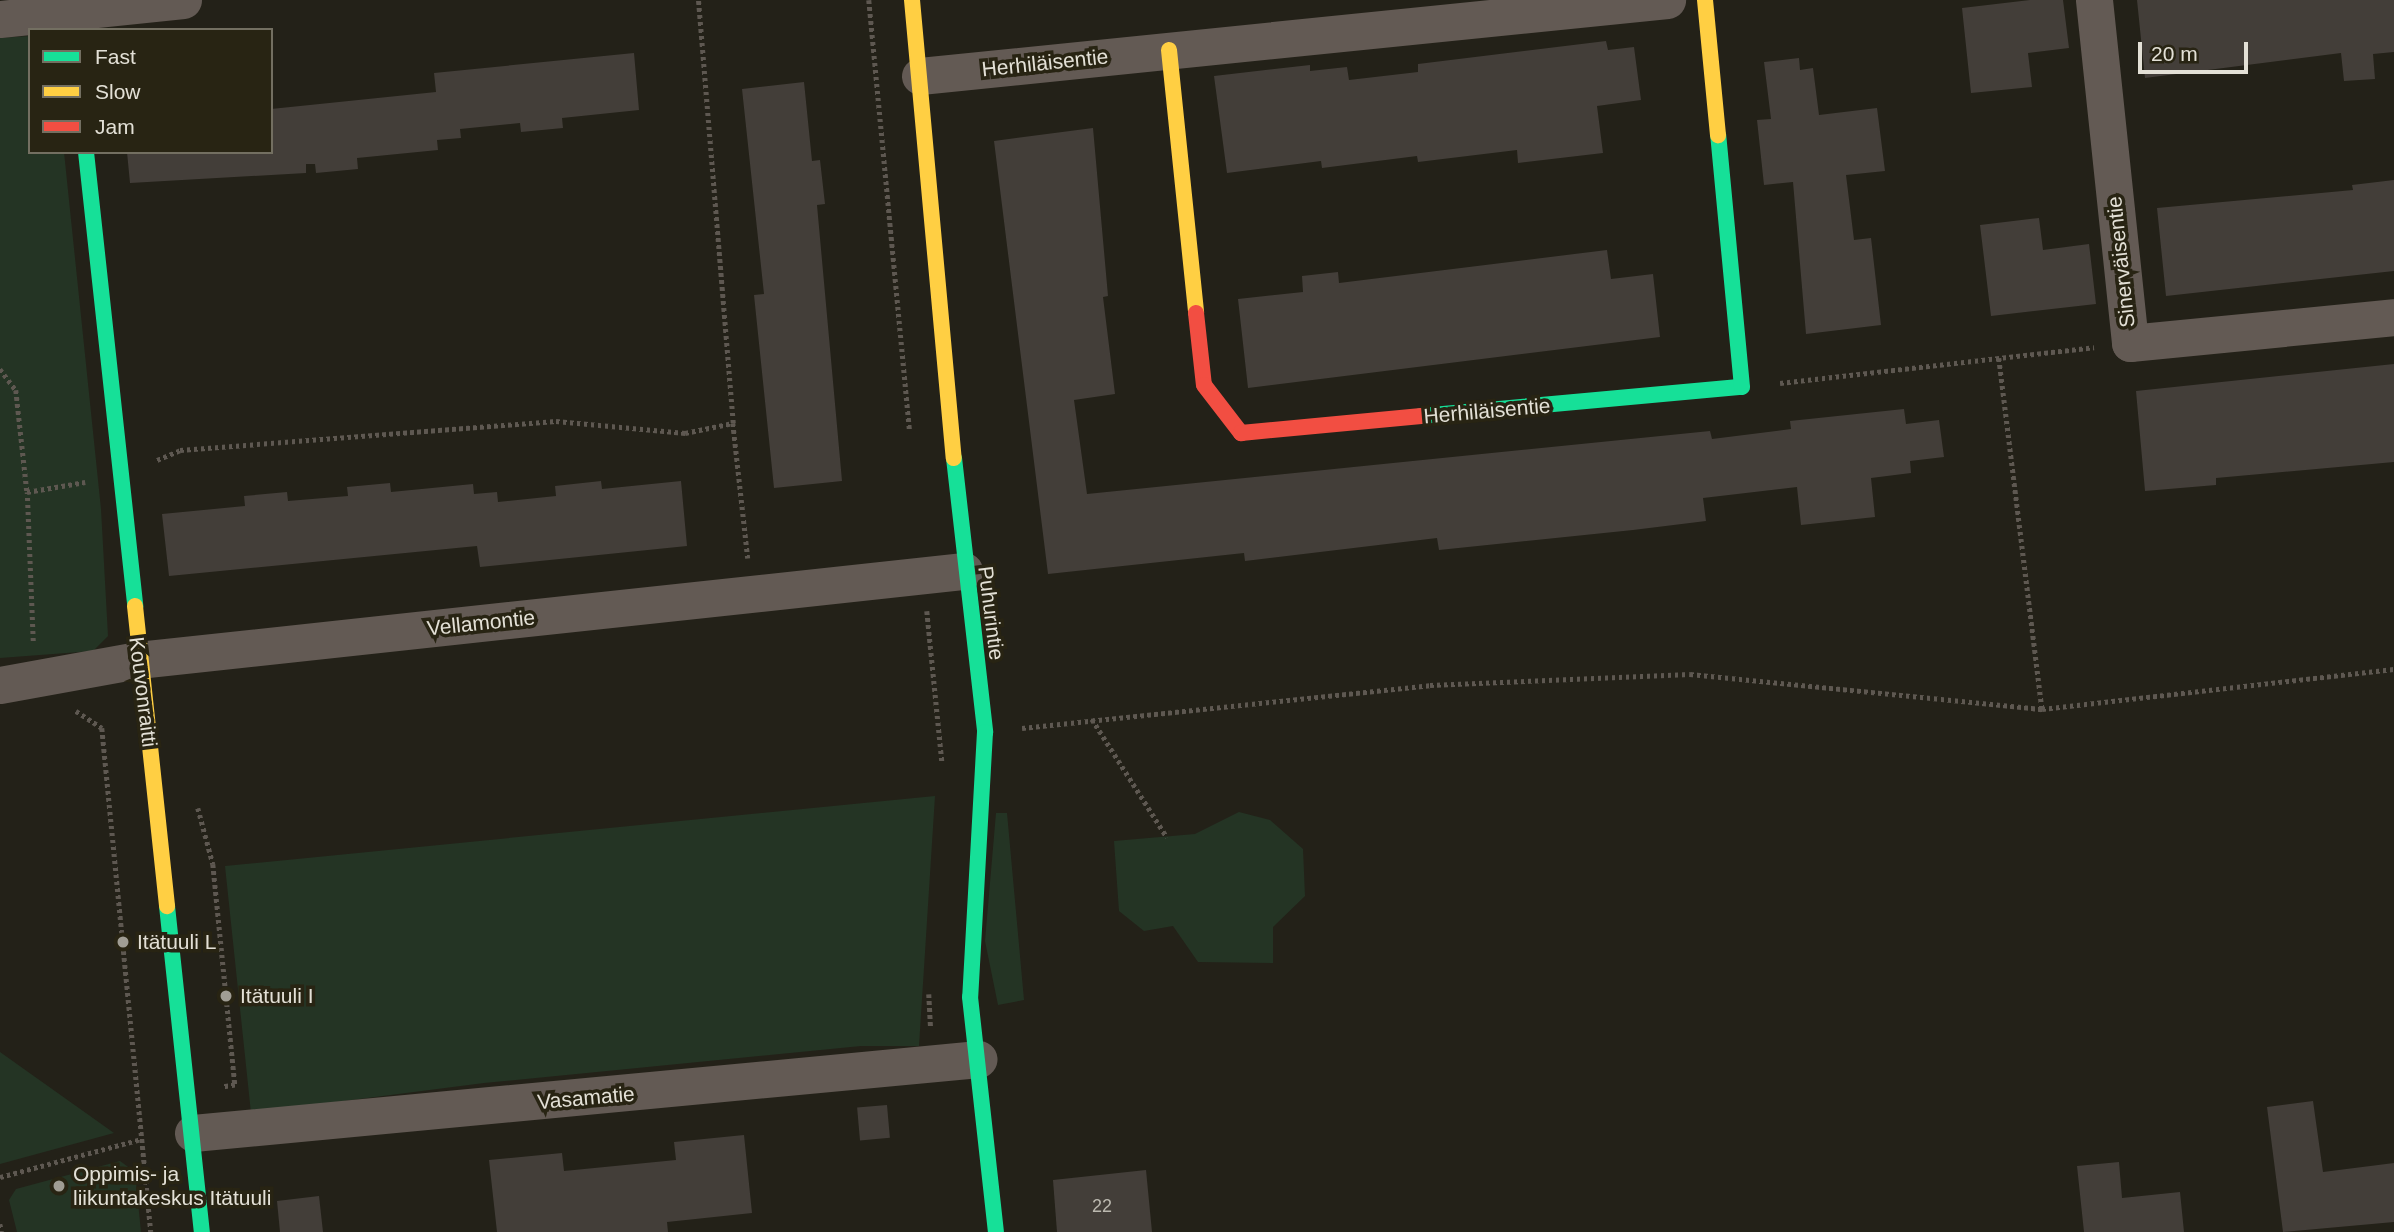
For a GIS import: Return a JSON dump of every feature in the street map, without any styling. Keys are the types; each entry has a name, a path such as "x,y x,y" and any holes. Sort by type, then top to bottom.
{"street":[{"path":"0,19 183,0"},
{"name":"Puhurintie","path":"912,0 964,571 985,732 971,998 996,1232"},
{"name":"Herhiläisentie","path":"920,76 1667,0"},
{"path":"1705,0 1742,387"},
{"name":"Sinerväisentie","path":"2094,0 2130,343 2394,317"},
{"name":"Herhiläisentie","path":"1169,50 1204,385 1241,433 1742,387"},
{"name":"Kouvonraitti","path":"86,154 138,660 202,1232"},
{"name":"Vellamontie","path":"15,682 138,660 964,571"},
{"name":"Vasamatie","path":"193,1133 941,1066 979,1059"}],"path":[{"path":"698,0 733,423 752,593"},
{"path":"869,0 911,439"},
{"path":"1742,387 2130,343"},
{"path":"1999,358 2042,709"},
{"path":"0,369 16,390 27,492 33,653 15,682"},
{"path":"27,492 119,475 180,450 556,421 685,433 733,423"},
{"path":"924,576 943,774"},
{"path":"940,734 985,732 1430,685 1690,674 2042,709 2394,669"},
{"path":"70,709 102,728 152,1232"},
{"path":"1092,719 1167,836"},
{"path":"929,988 927,1015 941,1066"},
{"path":"0,1178 142,1139"},
{"path":"0,1224 2,1232"}],"green space":[{"path":"28,36 28,154 64,154 101,509 108,636 93,651 0,658 0,38"},
{"path":"935,796 919,1046 861,1046 484,1083 251,1113 225,866"},
{"path":"1239,812 1270,820 1303,849 1305,896 1273,927 1273,963 1198,962 1173,926 1144,931 1119,911 1114,841 1195,834"},
{"path":"996,813 1007,813 1024,1000 998,1005 985,941"},
{"path":"0,1052 114,1133 0,1164"},
{"path":"120,1161 135,1172 141,1232 17,1232 9,1200 16,1189"}],"building":[{"path":"2030,0 2063,0 2069,48 2028,53 2032,87 1971,93 1962,8"},
{"path":"2137,0 2394,0 2394,52 2373,54 2375,79 2344,81 2341,53 2145,78"},
{"path":"1606,41 1608,50 1634,47 1641,100 1597,106 1603,153 1518,163 1517,150 1418,162 1417,156 1322,168 1321,161 1227,173 1214,76 1310,65 1310,71 1347,67 1349,80 1418,72 1418,64"},
{"path":"634,53 639,110 562,118 563,128 521,132 520,123 460,129 461,138 437,140 438,150 357,158 358,169 316,173 315,164 306,164 306,173 130,183 127,154 273,154 273,109 436,92 434,73"},
{"path":"1799,58 1800,70 1813,68 1819,115 1877,108 1885,171 1846,175 1854,240 1871,238 1881,325 1806,334 1793,182 1764,185 1757,120 1771,119 1764,62"},
{"path":"804,82 812,161 820,160 825,204 817,205 842,481 774,488 754,295 764,294 742,89"},
{"path":"1093,128 1108,296 1103,297 1115,394 1074,400 1087,494 1710,431 1712,439 1791,429 1790,421 1904,409 1906,424 1939,420 1944,457 1910,461 1911,473 1871,478 1875,517 1801,525 1797,487 1703,498 1706,521 1633,530 1439,550 1437,538 1245,561 1244,553 1048,574 994,141"},
{"path":"2394,180 2394,271 2166,296 2157,208 2353,190 2352,185"},
{"path":"2039,218 2043,250 2089,244 2096,304 1991,316 1980,225"},
{"path":"1607,250 1611,279 1653,274 1660,337 1248,388 1238,299 1303,292 1302,276 1338,272 1339,283"},
{"path":"2394,364 2394,462 2216,478 2216,485 2145,491 2136,391"},
{"path":"601,481 602,489 681,481 687,546 480,567 477,546 169,576 162,514 245,506 244,496 287,492 288,501 348,496 347,487 390,483 391,492 473,484 474,494 497,492 498,502 556,496 555,486"},
{"path":"2313,1101 2323,1172 2394,1163 2394,1222 2283,1232 2267,1107"},
{"path":"887,1105 890,1138 860,1140 857,1108"},
{"path":"744,1135 752,1213 667,1222 668,1232 497,1232 489,1160 562,1153 564,1171 676,1160 674,1142"},
{"path":"2119,1162 2122,1198 2180,1192 2184,1232 2084,1232 2077,1166"},
{"path":"1146,1170 1152,1232 1057,1232 1053,1180"},
{"path":"319,1196 323,1232 280,1232 277,1201"}],"traffic: fast":[{"path":"1421,416 1742,387 1718,135"},
{"path":"86,154 135,606"},
{"path":"954,458 985,732 970,997 996,1232"},
{"path":"167,906 202,1232"}],"traffic: slow":[{"path":"912,0 954,458"},
{"path":"1705,0 1718,135"},
{"path":"1169,50 1196,313"},
{"path":"135,606 167,906"}],"traffic: jam":[{"path":"1196,313 1204,385 1241,433 1421,416"}],"place":[{"name":"Itätuuli L","path":"123,942"},
{"name":"Itätuuli I","path":"226,996"},
{"name":"Oppimis- ja liikuntakeskus Itätuuli","path":"59,1186"}]}
